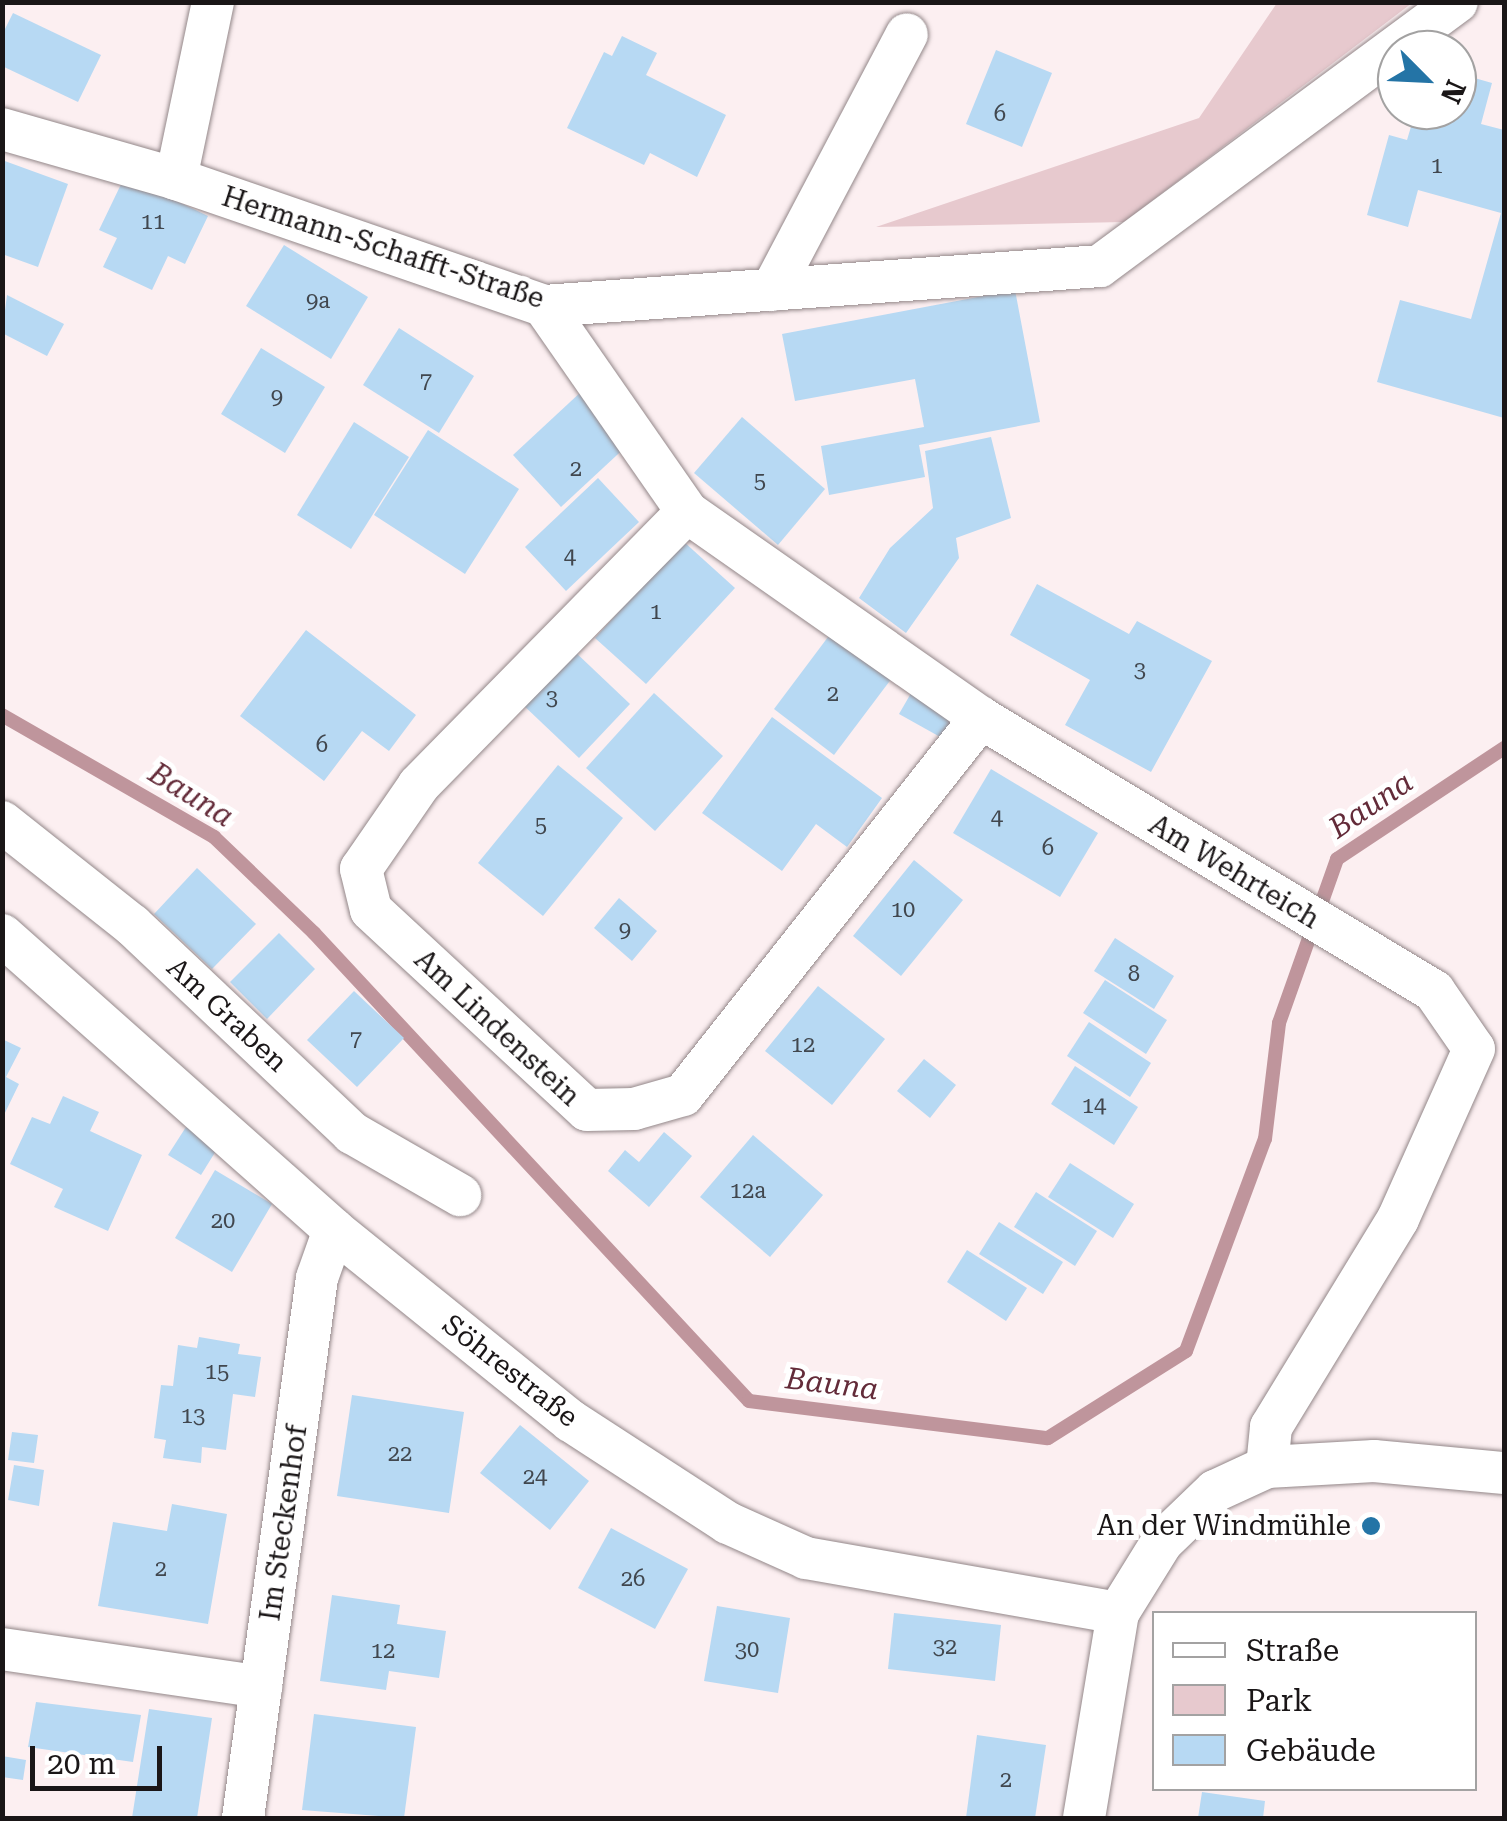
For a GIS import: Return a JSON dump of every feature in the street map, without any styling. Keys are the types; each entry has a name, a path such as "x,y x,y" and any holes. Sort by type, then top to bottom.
{"street":[{"path":"176,179 212,2"},
{"name":"Hermann-Schafft-Straße","path":"2,129 176,179 544,306 1100,266 1456,2"},
{"path":"772,290 906,34"},
{"name":"Am Wehrteich","path":"544,306 688,512 981,718 1434,992 1474,1049 1398,1219 1271,1427 1267,1468"},
{"name":"Am Lindenstein","path":"688,512 419,785 361,869 371,910 587,1110 634,1109 683,1094 981,718"},
{"name":"Am Graben","path":"2,822 132,925 352,1134 460,1195"},
{"name":"Söhrestraße","path":"2,935 334,1230 571,1420 728,1523 806,1558 1118,1613"},
{"name":"Im Steckenhof","path":"242,1818 317,1278 334,1230"},
{"path":"1084,1818 1118,1613 1162,1542 1215,1492 1267,1468 1374,1461 1504,1473"},
{"path":"2,1649 261,1688"}],"green space":[{"path":"1277,3 1412,3 1124,222 876,227 1199,118"}],"building":[{"path":"13,13 101,55 78,102 2,66 2,35"},
{"path":"622,36 657,53 646,75 726,115 697,177 650,153 644,165 567,128 604,52 612,56"},
{"path":"996,50 1052,73 1022,147 966,124"},
{"path":"1477,79 1492,83 1481,124 1504,130 1504,418 1377,382 1400,300 1471,319 1501,213 1418,190 1408,227 1367,215 1389,135 1407,140 1410,130 1477,130"},
{"path":"2,160 68,184 38,267 2,254"},
{"path":"125,176 208,216 185,264 168,256 152,290 103,267 117,238 99,230"},
{"path":"284,245 368,297 331,359 246,306"},
{"path":"1015,290 1040,422 919,445 925,477 829,495 821,446 924,427 915,379 795,401 782,334"},
{"path":"7,295 64,324 47,356 2,333"},
{"path":"399,328 474,376 439,433 363,385"},
{"path":"261,348 325,387 285,453 221,414"},
{"path":"583,390 631,442 561,507 513,455"},
{"path":"742,417 825,489 778,545 694,473"},
{"path":"354,422 409,457 351,549 297,515"},
{"path":"428,430 519,489 465,574 374,515"},
{"path":"991,437 1011,518 956,538 959,558 906,633 859,598 890,548 933,508 925,451"},
{"path":"598,478 639,522 566,591 525,547"},
{"path":"683,541 735,588 646,684 595,638"},
{"path":"1037,584 1129,634 1137,621 1212,661 1151,772 1065,725 1090,680 1010,635"},
{"path":"306,630 416,715 389,751 362,731 324,781 240,716"},
{"path":"831,633 892,678 834,755 774,709"},
{"path":"572,649 630,704 579,758 521,703"},
{"path":"914,688 957,710 942,738 899,714"},
{"path":"654,693 723,756 655,831 586,768"},
{"path":"772,717 882,798 847,847 816,824 782,871 702,813"},
{"path":"558,765 623,818 543,916 478,863"},
{"path":"991,769 1098,833 1060,897 953,833"},
{"path":"914,860 963,900 901,976 853,936"},
{"path":"197,868 256,924 212,969 154,914"},
{"path":"619,898 657,931 632,961 594,928"},
{"path":"279,933 315,969 267,1019 230,982"},
{"path":"1115,938 1174,976 1154,1009 1094,971"},
{"path":"1105,980 1167,1020 1146,1054 1083,1013"},
{"path":"818,986 885,1039 832,1105 765,1051"},
{"path":"354,991 404,1038 357,1087 307,1040"},
{"path":"1089,1022 1151,1063 1130,1097 1067,1056"},
{"path":"2,1039 21,1048 6,1077 19,1084 2,1119"},
{"path":"924,1059 956,1085 930,1118 897,1091"},
{"path":"1075,1066 1138,1107 1114,1145 1051,1104"},
{"path":"63,1096 99,1112 90,1131 142,1155 108,1231 54,1207 63,1189 10,1164 32,1117 50,1124"},
{"path":"186,1127 219,1146 201,1175 168,1155"},
{"path":"664,1132 692,1156 649,1207 608,1171 625,1150 639,1162"},
{"path":"753,1135 823,1195 770,1257 700,1197"},
{"path":"1070,1163 1134,1204 1113,1238 1048,1197"},
{"path":"215,1170 272,1204 232,1272 175,1238"},
{"path":"1036,1192 1097,1231 1075,1266 1014,1227"},
{"path":"999,1222 1063,1262 1043,1294 979,1254"},
{"path":"967,1250 1027,1288 1006,1321 947,1282"},
{"path":"199,1337 240,1344 238,1354 261,1357 255,1397 233,1394 226,1450 202,1447 201,1463 163,1458 166,1440 154,1438 161,1385 173,1386 178,1345 197,1348"},
{"path":"352,1395 464,1412 449,1513 337,1496"},
{"path":"520,1425 589,1481 550,1530 480,1473"},
{"path":"12,1432 38,1435 34,1463 8,1460"},
{"path":"14,1465 44,1470 39,1506 8,1500"},
{"path":"172,1504 227,1514 208,1624 98,1606 113,1522 167,1531"},
{"path":"611,1528 688,1569 655,1629 578,1588"},
{"path":"332,1595 400,1605 397,1624 446,1631 439,1678 389,1671 386,1690 320,1681"},
{"path":"717,1606 790,1618 778,1693 704,1681"},
{"path":"894,1613 1001,1625 995,1681 888,1669"},
{"path":"36,1702 141,1715 133,1762 28,1747"},
{"path":"149,1709 212,1718 197,1818 132,1818"},
{"path":"314,1714 416,1727 404,1818 302,1810"},
{"path":"977,1735 1046,1745 1035,1818 966,1818"},
{"path":"2,1756 26,1760 23,1780 2,1777"},
{"path":"1202,1792 1265,1801 1263,1818 1198,1818"}],"waterway":[{"name":"Bauna","path":"2,715 214,837 314,933 749,1401 1048,1438 1186,1351 1265,1139 1279,1023 1337,859 1504,748"}],"place":[{"name":"An der Windmühle","path":"1371,1526"}]}
